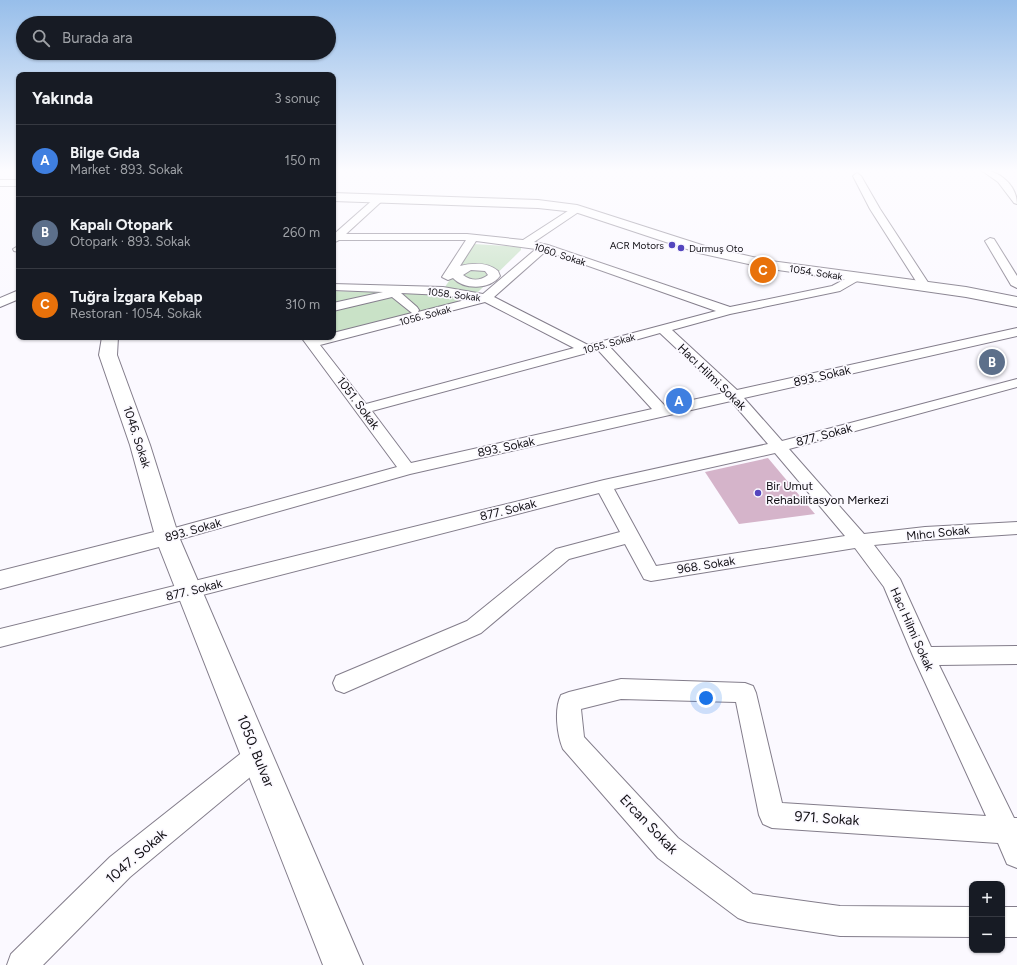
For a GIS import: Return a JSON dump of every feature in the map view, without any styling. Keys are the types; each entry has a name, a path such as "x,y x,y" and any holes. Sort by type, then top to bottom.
{"street":[{"path":"336,237 361,215"},
{"path":"526,243 568,215"},
{"name":"1054. Sokak","path":"596,215 704,250 771,264 855,278 966,292 1017,302"},
{"path":"879,215 925,287"},
{"name":"1060. Sokak","path":"336,238 473,238 526,243 544,247 729,311"},
{"path":"336,329 413,310 443,297 454,272 473,238"},
{"path":"990,241 1017,285"},
{"name":"1056. Sokak","path":"336,335 486,298 544,247"},
{"path":"454,272 470,267 483,267 492,270 494,273 493,277"},
{"path":"454,272 458,278 471,282 483,282 493,277 507,280"},
{"name":"1055. Sokak","path":"363,409 729,311 836,289 855,278"},
{"path":"336,297 378,297 395,291 413,310"},
{"name":"1058. Sokak","path":"336,297 395,291 443,297 468,295 486,298 586,350"},
{"path":"0,303 16,295"},
{"path":"404,302 443,297"},
{"name":"Hacı Hilmi Sokak","path":"663,329 735,396 859,540 893,584 924,656 1014,839"},
{"name":"893. Sokak","path":"0,580 167,537 407,469 663,413 1017,332"},
{"name":"1046. Sokak","path":"110,340 108,354 140,445 167,537"},
{"name":"1051. Sokak","path":"317,340 363,409 407,469"},
{"path":"601,345 663,413"},
{"name":"877. Sokak","path":"0,638 604,486 778,447 1017,383"},
{"name":"968. Sokak","path":"604,486 651,574 859,540"},
{"name":"Mıhcı Sokak","path":"859,540 980,528 1017,528"},
{"path":"344,683 474,627 563,554 630,536"},
{"name":"1050. Bulvar","path":"167,537 258,755 343,965"},
{"path":"924,656 1017,655"},
{"name":"Ercan Sokak","path":"745,692 620,689 569,702 572,741 668,848 748,908 840,921 969,922"},
{"name":"971. Sokak","path":"745,692 772,815 1014,839"},
{"name":"1047. Sokak","path":"22,965 120,867 258,755"},
{"path":"1005,922 1017,922"}],"green space":[{"path":"474,244 521,247 521,250 477,293 469,293 445,287"},
{"path":"336,291 421,293 452,296 462,303 336,334"}],"building":[{"name":"Bir Umut Rehabilitasyon Merkezi","path":"768,458 815,514 739,524 705,472"}],"place":[{"name":"ACR Motors","path":"672,245"},
{"name":"Durmuş Oto","path":"681,248"},
{"name":"Tuğra İzgara Kebap","path":"763,270"},
{"name":"Kapalı Otopark","path":"992,362"},
{"name":"Bilge Gıda","path":"679,401"},
{"name":"Bir Umut Rehabilitasyon Merkezi","path":"758,493"}]}
